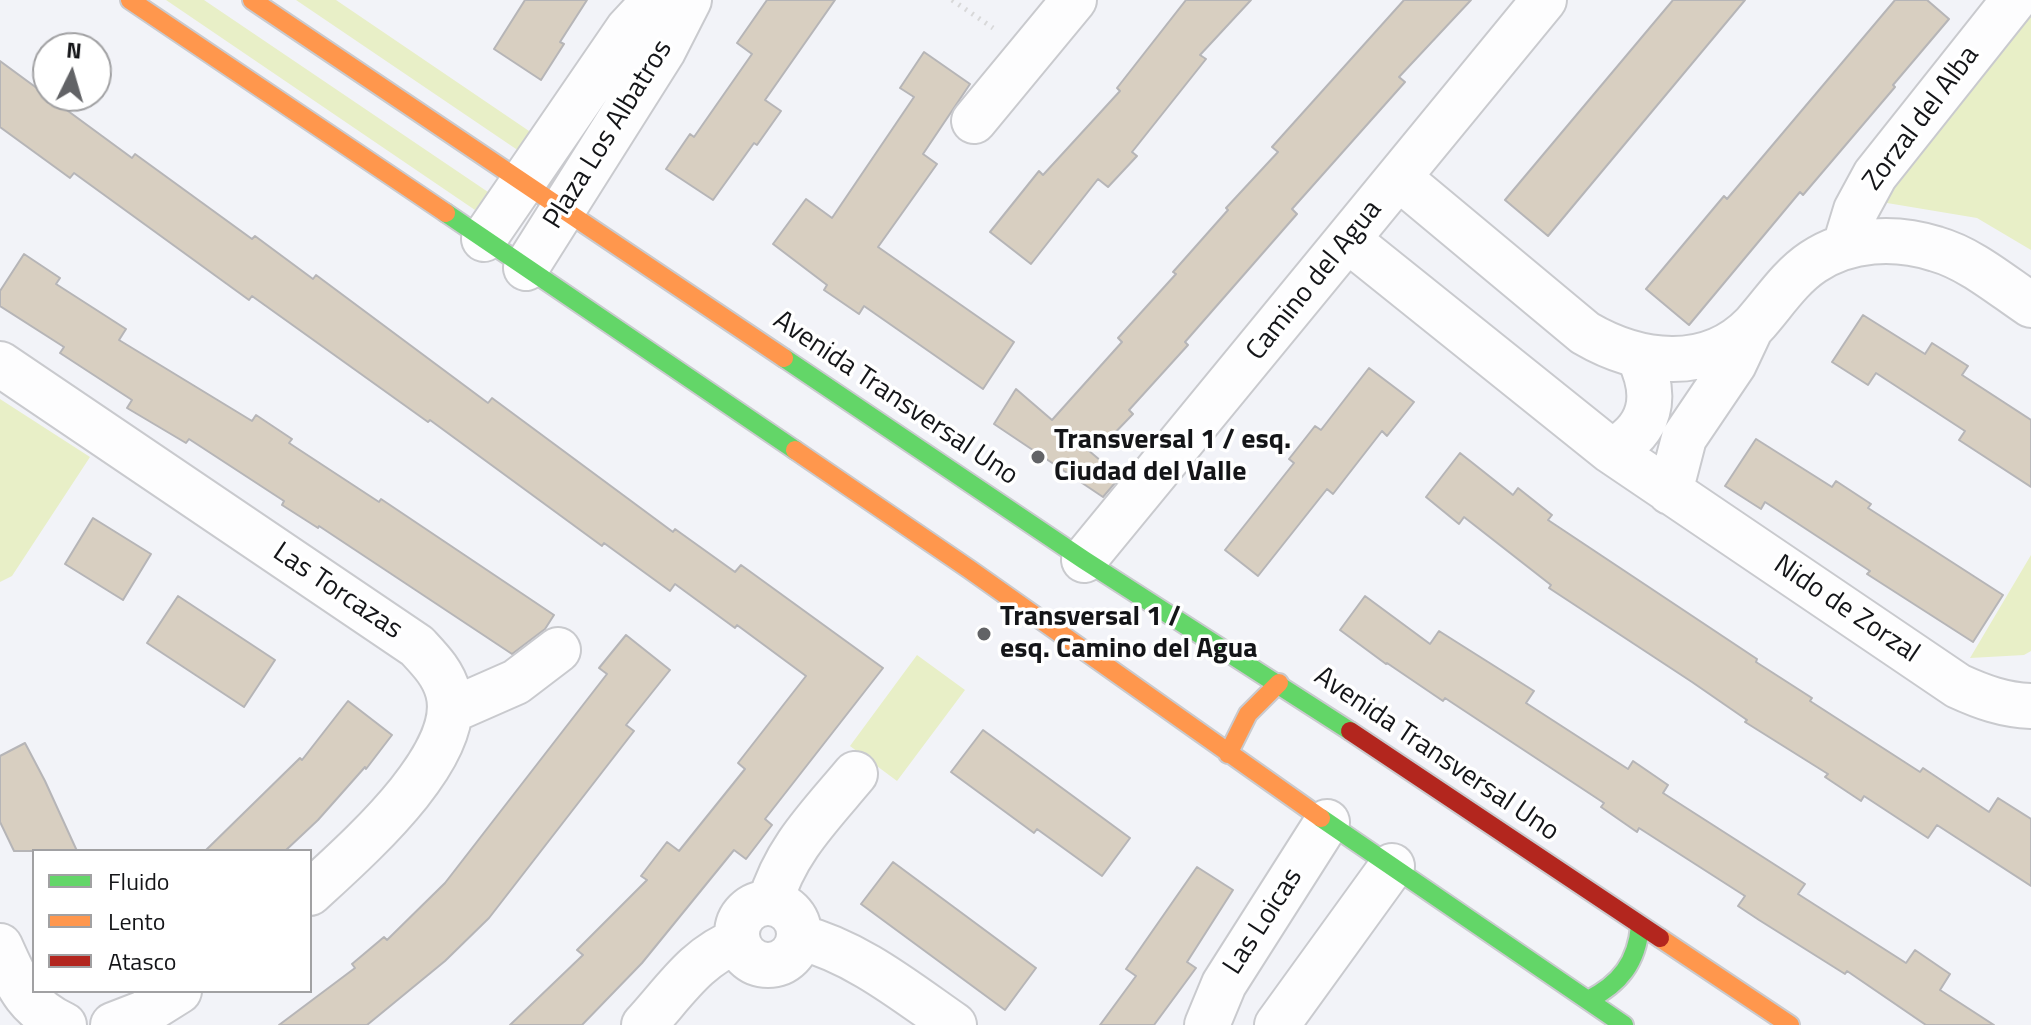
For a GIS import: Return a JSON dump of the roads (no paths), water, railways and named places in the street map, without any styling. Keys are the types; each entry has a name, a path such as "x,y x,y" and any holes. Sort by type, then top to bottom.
{"street":[{"path":"130,0 969,569 1228,754 1624,1025"},
{"name":"Avenida Transversal Uno","path":"252,0 1084,560 1279,683 1790,1025"},
{"name":"Plaza Los Albatros","path":"484,239 628,29 655,0"},
{"name":"Plaza Los Albatros","path":"526,268 663,51 689,0"},
{"path":"974,121 1074,0"},
{"name":"Camino del Agua","path":"1084,560 1544,0"},
{"name":"Zorzal del Alba","path":"1845,246 1856,210 1875,175 2014,0"},
{"path":"1399,178 1585,333 1639,357 1664,361 1690,359 1723,347 1751,328 1801,272 1827,253 1845,246 1876,241 1908,242 1939,249 1969,264 2031,305"},
{"name":"Nido de Zorzal","path":"1348,240 1611,451 1670,492 1958,686 1983,698 2031,706"},
{"path":"1670,492 1684,438 1734,364 1751,328"},
{"path":"1611,451 1625,443 1645,419 1651,391 1639,357"},
{"name":"Las Torcazas","path":"0,364 417,646 443,677 449,694 450,711"},
{"path":"312,891 407,795 443,741 450,711 516,682 558,650"},
{"path":"1228,754 1236,730 1249,709 1279,683"},
{"path":"770,903 781,869 790,853 855,774"},
{"name":"Las Loicas","path":"1207,1025 1224,984 1327,822"},
{"path":"1277,1025 1392,866"},
{"path":"770,903 788,910 794,918 799,937 797,946 784,961 765,965 747,957 738,941 737,932 744,914 752,907 770,903"},
{"path":"1588,1000 1617,984 1628,971 1636,957 1640,926"},
{"path":"799,937 827,945 860,961 954,1025"},
{"path":"644,1025 701,962 724,946 738,941"},
{"path":"0,946 29,1002 64,1025"},
{"path":"113,1025 144,1013 176,993"}],"place":[{"name":"Transversal 1 / esq. Ciudad del Valle","path":"1038,457"},
{"name":"Transversal 1 / esq. Camino del Agua","path":"984,634"}]}
